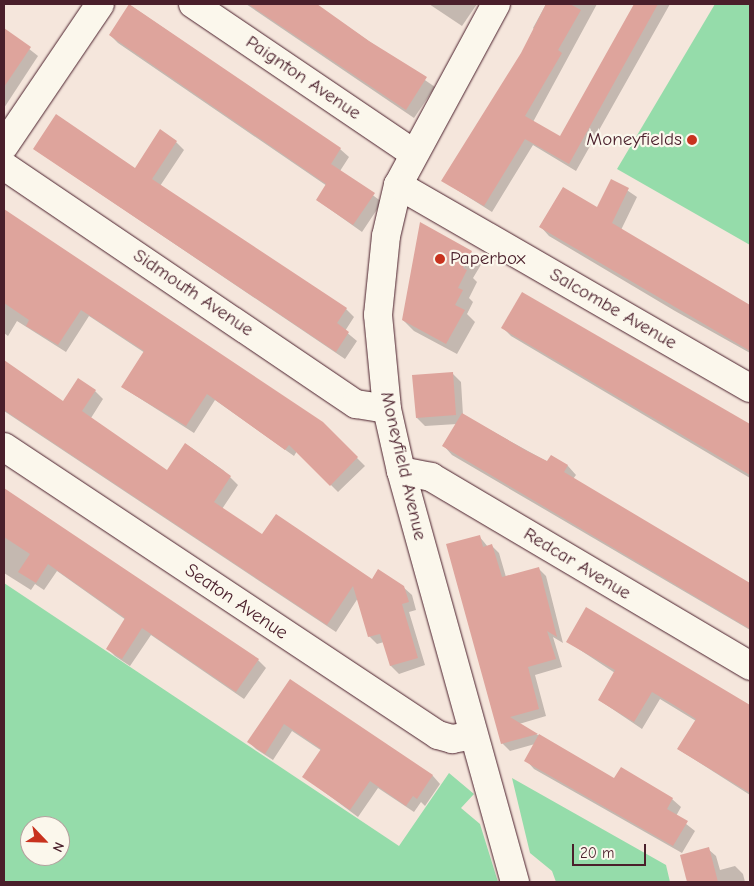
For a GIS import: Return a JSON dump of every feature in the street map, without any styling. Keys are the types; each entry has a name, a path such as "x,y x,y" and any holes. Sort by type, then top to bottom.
{"street":[{"path":"4,146 100,4"},
{"name":"Paignton Avenue","path":"193,4 413,152"},
{"name":"Moneyfield Avenue","path":"496,4 413,152 398,185 380,277 378,316 386,409 401,471 515,882"},
{"name":"Sidmouth Avenue","path":"4,166 356,404 386,409"},
{"name":"Salcombe Avenue","path":"398,185 750,388"},
{"name":"Seaton Avenue","path":"4,447 438,735 452,739 474,734"},
{"name":"Redcar Avenue","path":"401,471 431,477 750,666"}],"green space":[{"name":"Moneyfields","path":"715,4 750,4 750,245 617,169"},
{"path":"4,583 399,846 449,773 474,794 461,808 480,824 498,882 4,882"},
{"path":"512,778 666,865 670,882 556,882 552,871 530,853"}],"building":[{"path":"129,4 341,148 331,164 375,193 353,225 316,200 326,184 109,35"},
{"path":"248,4 317,4 369,41 427,77 406,110"},
{"path":"546,4 570,4 581,10 558,50 562,53 525,116 560,136 634,4 658,4 569,164 525,139 484,206 441,181 521,53"},
{"path":"4,28 31,47 4,87"},
{"path":"56,114 135,168 160,129 177,141 152,179 347,308 337,323 349,332 336,352 33,149"},
{"path":"611,179 629,188 612,223 750,305 750,351 539,227 563,187 597,207"},
{"path":"4,209 323,422 358,457 330,486 289,445 285,450 207,394 186,426 121,387 144,351 81,310 58,345 26,326 29,320 4,303"},
{"path":"420,222 472,251 463,268 467,270 458,288 463,290 455,305 465,310 446,344 402,320"},
{"path":"522,292 750,424 750,475 501,328"},
{"path":"4,360 63,401 78,378 96,390 82,411 167,470 185,443 231,476 214,502 262,534 276,514 372,579 378,569 404,586 409,602 402,604 418,658 390,666 380,634 368,637 353,586 327,625 4,410"},
{"path":"453,372 456,415 416,418 412,375"},
{"path":"462,413 547,461 551,455 568,465 564,472 750,583 750,629 442,446"},
{"path":"4,488 259,659 236,692 142,628 122,659 106,649 125,618 48,564 36,583 18,572 30,554 4,537"},
{"path":"480,535 483,547 492,544 502,577 539,567 557,637 547,631 556,659 528,667 539,709 510,717 538,734 501,744 446,544"},
{"path":"586,607 750,705 750,793 677,749 696,719 674,705 652,692 634,722 598,700 615,670 566,642"},
{"path":"290,679 433,775 417,799 413,796 406,806 370,781 350,810 302,777 321,749 284,724 265,754 247,742"},
{"path":"539,734 614,778 621,767 673,798 667,809 688,821 673,846 524,761"},
{"path":"709,847 718,882 687,882 680,855"}],"place":[{"name":"Moneyfields","path":"692,140"},
{"name":"Paperbox","path":"440,259"}]}
